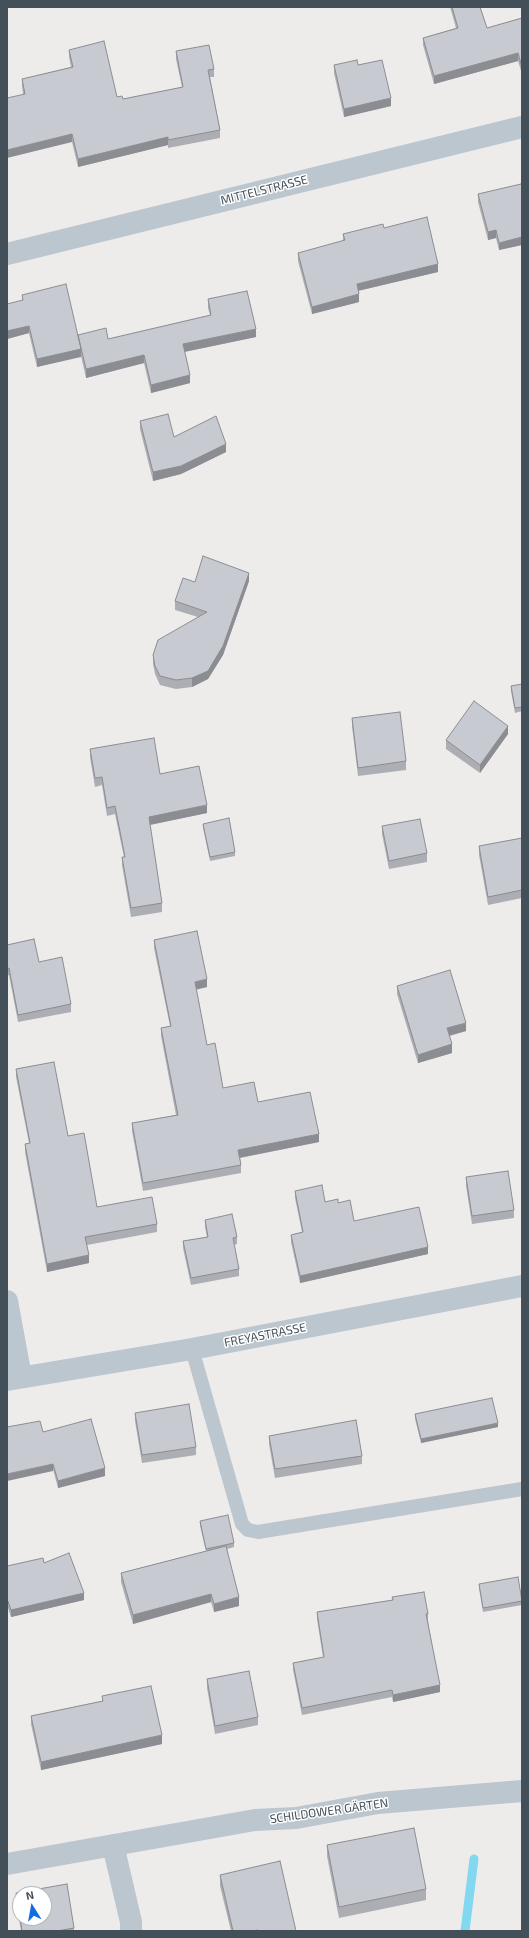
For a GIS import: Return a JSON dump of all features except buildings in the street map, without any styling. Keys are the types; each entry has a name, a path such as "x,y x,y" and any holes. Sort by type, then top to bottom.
{"street":[{"name":"MITTELSTRASSE","path":"7,254 522,126"},
{"name":"FREYASTRASSE","path":"14,1378 192,1349 522,1286"},
{"path":"7,1301 14,1378"},
{"name":"SCHILDOWER GÄRTEN","path":"7,1864 255,1820 296,1818 378,1803 522,1791"},
{"path":"113,1845 131,1922 131,1931"}],"lane":[{"path":"192,1349 242,1524 248,1530 258,1532 522,1489"}],"waterway":[{"path":"465,1931 474,1859"}]}
